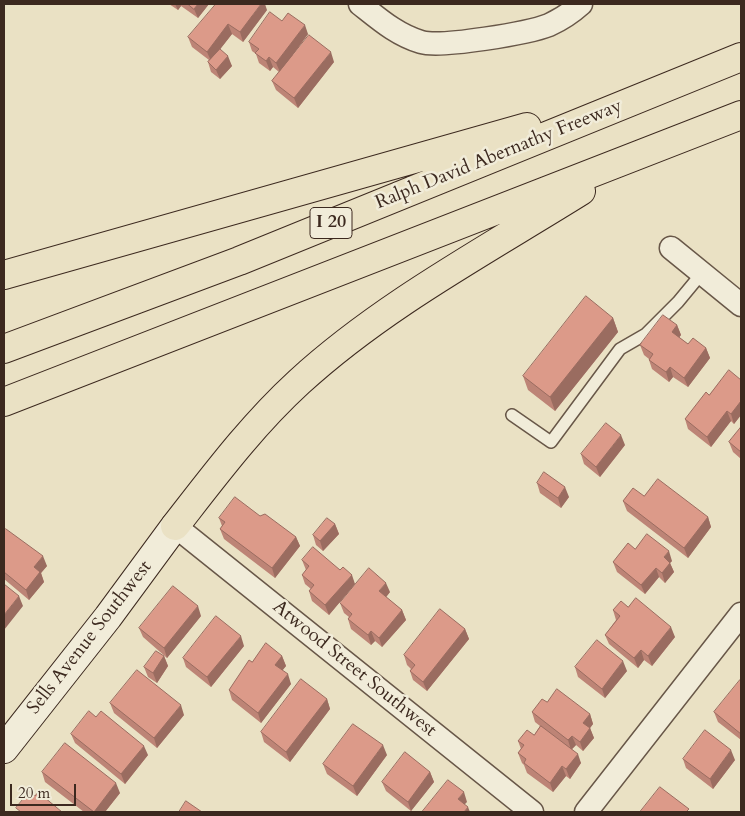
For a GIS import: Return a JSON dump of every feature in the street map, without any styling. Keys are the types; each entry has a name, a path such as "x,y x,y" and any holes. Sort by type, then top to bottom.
{"highway":[{"name":"Ralph David Abernathy Freeway","path":"4,349 239,261 741,57"},
{"path":"4,275 656,90"},
{"name":"I 20","path":"4,402 741,115"},
{"path":"175,526 255,425 299,382 346,343 414,295 641,154"}],"street":[{"path":"360,4 392,29 422,42 456,44 548,26 568,16 581,4"},
{"path":"671,248 741,305"},
{"name":"Sells Avenue Southwest","path":"4,749 108,617 175,526"},
{"name":"Atwood Street Southwest","path":"175,526 532,812"},
{"path":"586,812 741,614"}],"lane":[{"path":"512,415 551,442 620,349 646,334 678,302 702,273"}],"building":[{"path":"188,4 198,4 194,9"},
{"path":"216,4 261,4 240,32 228,24 207,52 188,37"},
{"path":"270,12 282,21 288,13 305,25 276,63 269,57 266,61 255,53 259,49 249,42"},
{"path":"309,35 331,52 294,98 272,81"},
{"path":"220,49 228,56 216,70 208,62"},
{"path":"586,296 613,318 550,397 523,376"},
{"path":"663,315 677,325 672,332 688,344 693,338 706,348 684,378 670,367 666,372 649,360 653,354 640,345"},
{"path":"729,370 741,380 741,401 731,414 727,411 707,437 685,419 706,392 709,395"},
{"path":"606,423 621,435 596,467 581,454"},
{"path":"741,427 741,452 729,442"},
{"path":"544,472 565,487 558,498 537,483"},
{"path":"658,479 708,517 684,548 623,501 633,488 644,496"},
{"path":"235,497 260,516 265,514 296,537 272,568 220,529 225,522 219,518"},
{"path":"327,518 335,524 320,541 313,535"},
{"path":"6,529 43,556 34,567 40,572 26,590 4,572 4,530"},
{"path":"647,534 669,551 664,557 670,563 662,573 656,568 641,585 613,562 628,543 635,549"},
{"path":"313,547 340,570 343,567 352,575 325,605 309,591 314,585 302,575 309,566 302,560"},
{"path":"369,568 386,583 379,591 402,610 379,638 371,631 368,635 348,619 352,614 340,603"},
{"path":"4,584 19,596 4,615"},
{"path":"173,586 198,606 164,648 139,628"},
{"path":"636,598 671,627 648,656 641,650 634,658 605,635 620,616 613,610 621,601 628,607"},
{"path":"440,609 465,629 423,682 410,671 415,665 404,655"},
{"path":"216,616 241,636 207,677 183,658"},
{"path":"597,640 623,661 602,689 575,667"},
{"path":"266,643 282,656 275,665 288,674 258,713 229,690 249,660 252,662"},
{"path":"156,651 164,656 153,673 144,667"},
{"path":"137,670 181,705 154,738 110,703"},
{"path":"301,679 327,699 286,752 261,732"},
{"path":"740,680 741,682 741,734 714,712"},
{"path":"557,689 590,714 583,723 590,728 580,742 572,736 568,740 532,712 542,699 547,702"},
{"path":"89,711 96,717 101,711 144,746 121,774 71,734"},
{"path":"353,724 383,745 353,786 323,764"},
{"path":"541,726 578,754 566,769 562,766 550,783 524,763 526,759 518,753 524,745 518,741 527,730 534,735"},
{"path":"705,730 731,750 710,779 683,759"},
{"path":"65,743 116,783 94,812 42,772"},
{"path":"405,752 430,772 408,802 382,782"},
{"path":"448,780 464,792 458,799 468,807 464,812 422,812"},
{"path":"660,787 689,809 686,812 640,812"},
{"path":"30,791 35,796 38,792 62,812 21,812 16,808"},
{"path":"186,801 202,812 179,812"}]}
